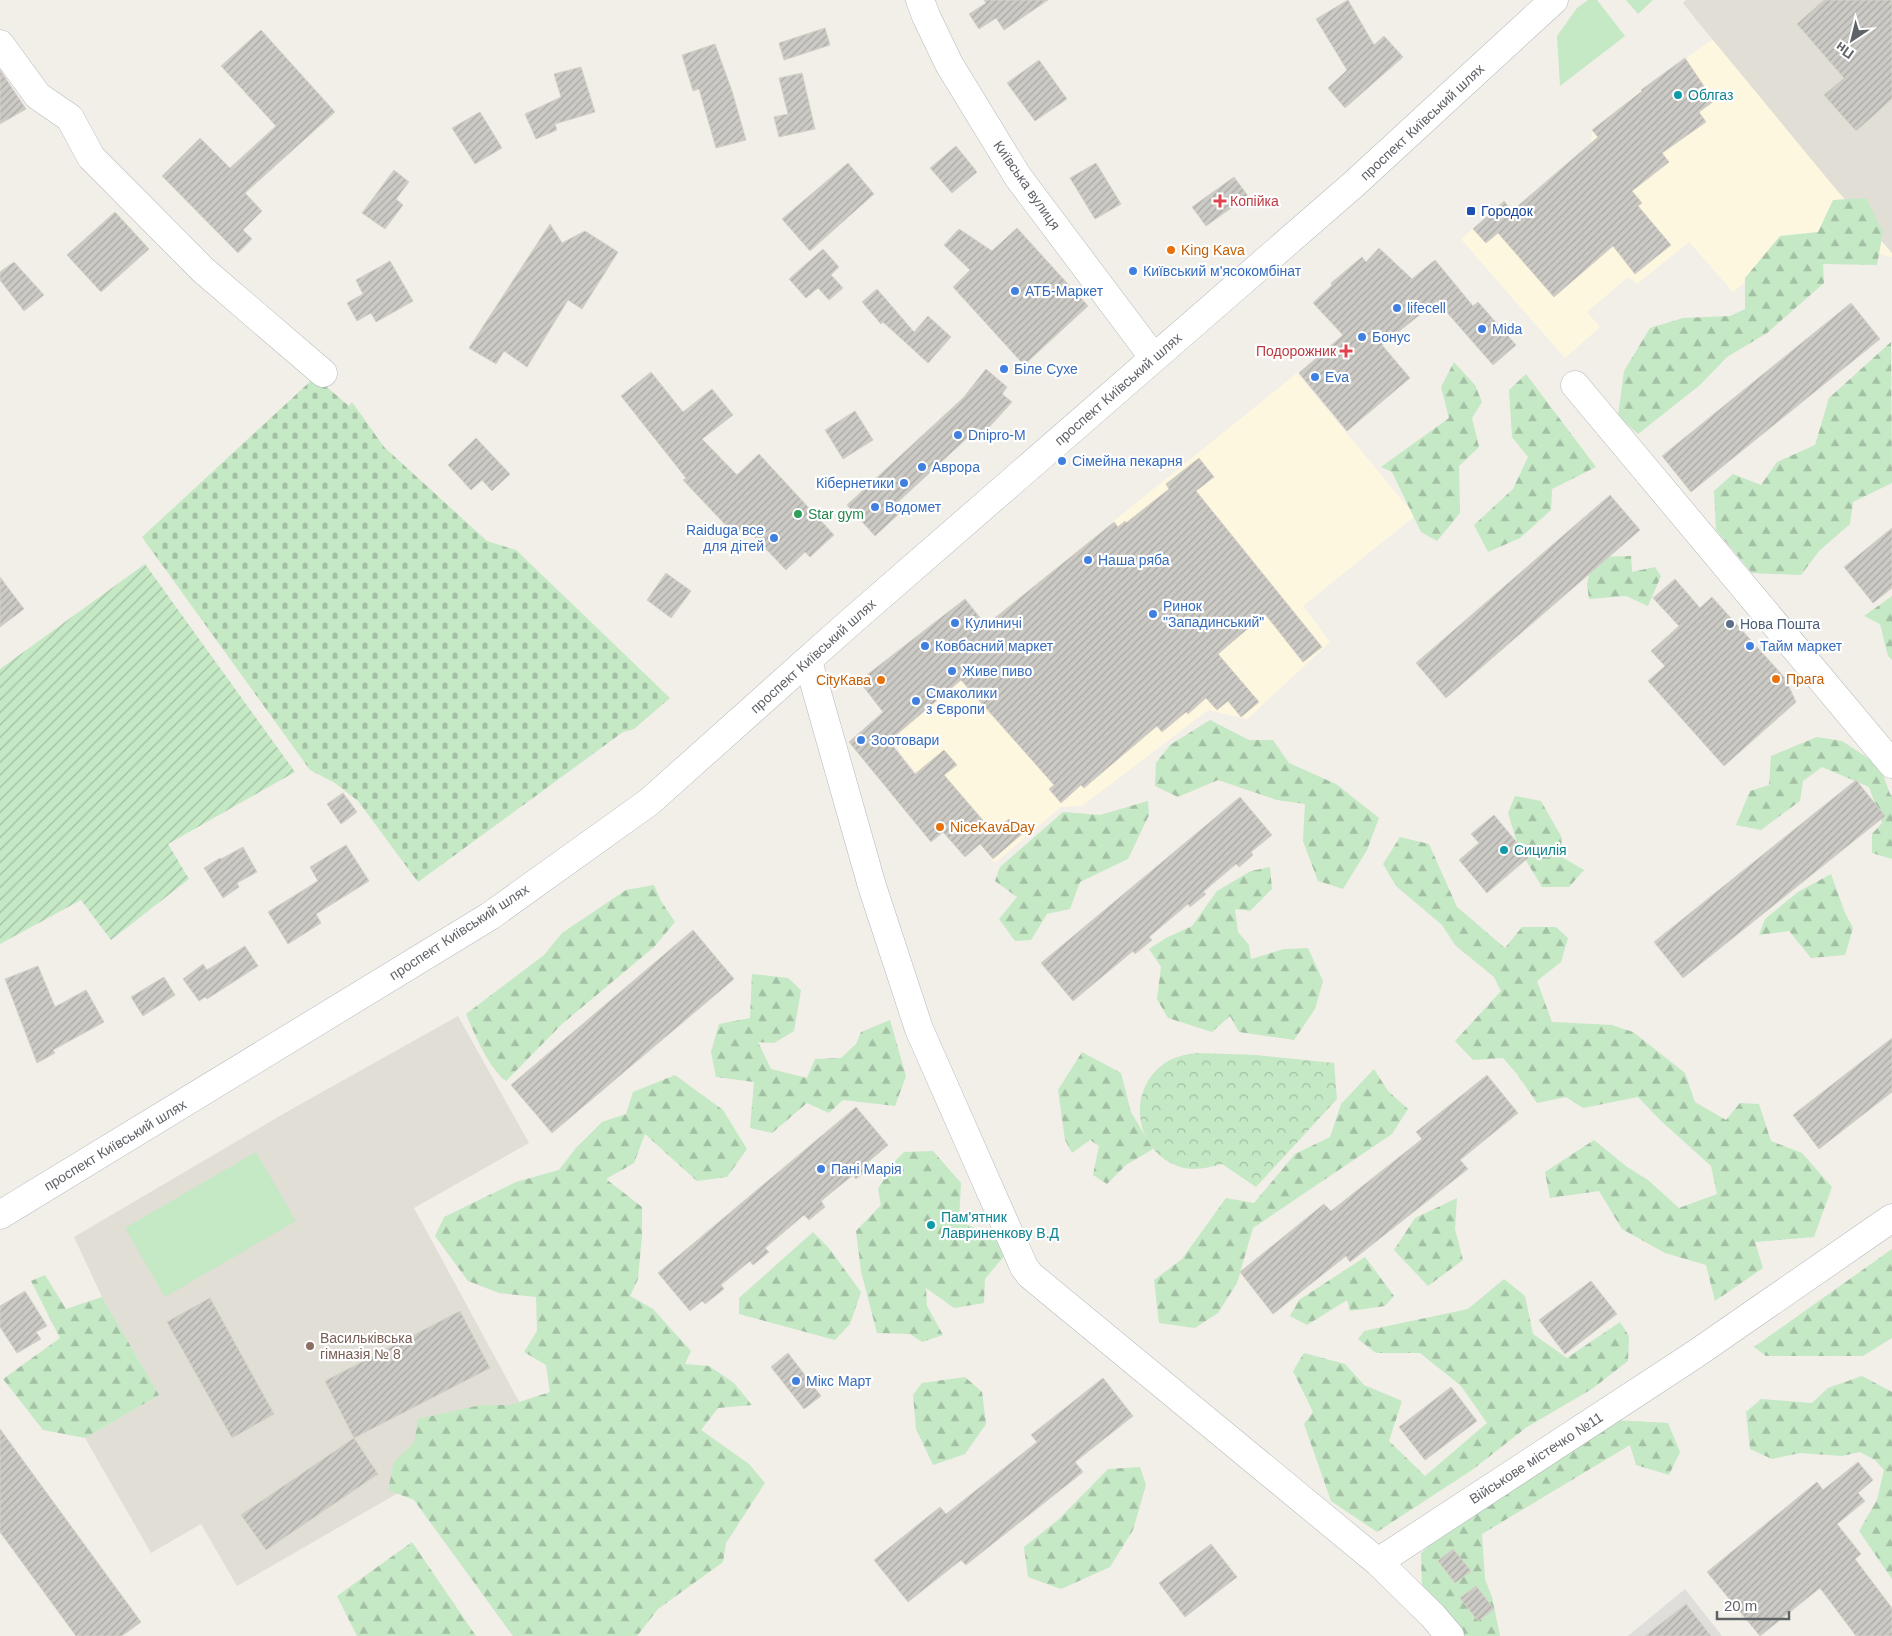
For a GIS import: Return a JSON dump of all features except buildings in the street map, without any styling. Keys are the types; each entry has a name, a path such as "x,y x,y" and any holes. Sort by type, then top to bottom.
{"street":[{"name":"Київська вулиця","path":"920,0 949,64 1018,177 1154,358"},
{"name":"проспект Київський шлях","path":"0,1215 490,916 649,802 1354,184 1554,0"},
{"path":"0,44 38,96 70,118 91,157 203,270 323,373"},
{"path":"1574,385 1892,764"},
{"path":"808,661 872,886 919,1029 1024,1267 1030,1275 1378,1562 1434,1616 1450,1636"},
{"name":"Військове містечко №11","path":"1378,1562 1694,1355 1892,1218"}],"shaded area":[{"path":"1686,0 1892,0 1892,253 1835,188 1698,22 1683,3"},
{"path":"1713,39 1835,188 1892,253 1892,257 1800,237 1733,292 1689,242 1637,284 1628,277 1587,312 1600,327 1565,358 1461,239 1504,201 1512,211 1591,144 1592,130 1641,90"},
{"name":"Ринок \"Западинський\"","path":"1297,373 1415,516 1303,606 1330,642 1247,719 1208,710 1082,806 1061,807 995,863 921,779 875,719 989,622"},
{"name":"Васильківська гімназія № 8","path":"458,1016 529,1143 414,1208 528,1418 237,1586 201,1524 151,1553 85,1438 159,1395 102,1297 74,1237 290,1110"},
{"path":"1685,1589 1722,1636 1628,1636"}],"green space":[{"path":"1588,0 1597,0 1625,36 1560,86 1557,36 1577,8"},
{"path":"1626,0 1653,0 1638,14"},
{"path":"1866,198 1883,232 1877,265 1823,264 1824,283 1767,333 1727,357 1700,385 1638,434 1618,416 1624,371 1650,328 1683,318 1730,316 1745,309 1745,278 1780,236 1818,232 1833,200"},
{"path":"1891,342 1892,483 1853,502 1850,524 1819,551 1801,575 1752,573 1716,530 1714,491 1733,474 1761,485 1777,462 1815,445 1829,398"},
{"path":"1454,362 1475,385 1482,402 1472,418 1479,447 1459,466 1460,513 1437,541 1421,532 1392,472 1381,467 1449,418 1441,387"},
{"path":"1526,374 1596,467 1552,489 1551,510 1520,538 1488,552 1474,525 1513,489 1528,457 1512,437 1509,390"},
{"path":"315,377 349,406 352,402 384,447 487,541 516,550 670,698 634,729 623,732 418,882 358,801 335,783 310,770 142,537"},
{"path":"1631,556 1632,572 1655,567 1661,576 1648,606 1626,596 1589,599 1587,584 1593,557"},
{"path":"145,564 295,772 168,844 189,879 111,940 81,900 0,944 0,669"},
{"path":"1892,596 1892,660 1888,656 1880,624 1864,616"},
{"path":"1210,720 1249,740 1273,740 1289,763 1336,784 1379,818 1367,850 1343,889 1318,881 1303,841 1305,804 1277,800 1218,780 1178,797 1155,786 1156,763 1170,745"},
{"path":"1817,737 1842,741 1880,766 1892,796 1892,859 1872,853 1872,834 1882,823 1869,787 1822,767 1803,781 1800,801 1761,830 1736,825 1750,791 1769,785 1771,756"},
{"path":"1515,796 1541,801 1562,838 1560,856 1584,870 1569,887 1542,887 1519,849 1508,813"},
{"path":"1148,801 1149,815 1128,859 1080,882 1070,909 1047,914 1031,940 1015,941 999,919 1017,897 995,881 1000,867 1063,812 1100,815"},
{"path":"1400,837 1429,844 1457,907 1505,948 1522,927 1556,927 1568,938 1561,962 1537,981 1552,1022 1612,1025 1633,1032 1685,1073 1695,1102 1726,1120 1740,1103 1759,1104 1771,1141 1802,1153 1832,1187 1814,1237 1755,1242 1763,1268 1715,1301 1706,1265 1665,1253 1622,1229 1599,1191 1550,1198 1545,1172 1594,1140 1627,1167 1648,1180 1679,1208 1717,1194 1711,1166 1660,1120 1638,1097 1583,1108 1566,1097 1537,1103 1517,1074 1503,1058 1473,1060 1455,1041 1501,991 1494,977 1455,945 1442,925 1396,886 1383,864"},
{"path":"1270,867 1272,889 1250,911 1235,909 1238,932 1249,945 1251,959 1284,949 1308,948 1323,981 1315,1009 1294,1040 1239,1032 1230,1016 1212,1032 1168,1018 1157,999 1161,967 1149,949 1166,938 1192,926 1217,891 1251,871"},
{"path":"1831,874 1845,913 1853,928 1845,955 1811,958 1789,931 1759,935 1765,919 1798,892"},
{"path":"654,885 661,901 675,922 654,947 562,1024 506,1081 493,1068 466,1014 544,955 562,933 626,890"},
{"path":"752,974 788,978 801,990 794,1031 774,1043 758,1042 771,1069 807,1078 815,1059 841,1058 856,1044 861,1032 890,1020 906,1076 895,1106 843,1100 829,1113 807,1103 772,1133 750,1128 754,1082 716,1077 711,1052 719,1024 750,1018"},
{"path":"1082,1052 1121,1073 1131,1112 1153,1149 1126,1165 1107,1184 1093,1175 1099,1146 1090,1140 1072,1153 1065,1140 1058,1090"},
{"path":"1196,1053 1256,1055 1334,1063 1337,1099 1256,1187 1222,1164 1198,1169 1184,1168 1168,1162 1156,1152 1147,1139 1141,1124 1140,1109 1143,1093 1149,1079 1161,1066 1173,1058"},
{"path":"1374,1069 1388,1091 1408,1109 1392,1134 1253,1228 1237,1283 1218,1313 1195,1328 1159,1323 1154,1280 1182,1259 1226,1198 1254,1203 1295,1154 1330,1137 1341,1104"},
{"path":"675,1075 723,1110 747,1149 727,1177 697,1181 645,1134 634,1163 606,1179 642,1207 642,1235 638,1279 630,1296 653,1309 691,1351 685,1364 709,1366 734,1383 752,1405 718,1408 701,1430 749,1464 765,1483 726,1543 723,1562 658,1609 637,1636 513,1636 414,1500 388,1490 394,1462 414,1443 418,1419 481,1405 510,1405 550,1392 546,1365 524,1352 537,1331 536,1297 499,1293 468,1281 435,1236 444,1217 516,1182 559,1170 575,1149 602,1122 626,1114 633,1092"},
{"path":"933,1151 961,1183 959,1221 1000,1239 1005,1255 985,1279 984,1303 954,1308 926,1288 927,1306 943,1335 922,1342 910,1334 877,1333 861,1271 856,1231 881,1205 878,1189 894,1162 904,1152"},
{"path":"256,1152 296,1221 165,1297 125,1228"},
{"path":"1457,1198 1455,1229 1463,1260 1428,1286 1394,1250 1415,1218"},
{"path":"813,1232 828,1247 861,1292 850,1324 835,1340 739,1314 739,1298"},
{"path":"1892,1249 1892,1338 1863,1356 1766,1356 1754,1347"},
{"path":"1365,1257 1394,1296 1385,1306 1350,1311 1347,1300 1307,1325 1290,1316 1299,1300"},
{"path":"45,1275 66,1309 102,1297 159,1395 85,1438 43,1430 3,1379 60,1338 31,1281"},
{"path":"1504,1279 1525,1296 1533,1334 1567,1358 1620,1322 1629,1336 1628,1361 1592,1389 1527,1427 1472,1470 1377,1532 1331,1501 1304,1424 1313,1412 1293,1371 1304,1353 1345,1364 1364,1385 1402,1401 1389,1441 1425,1476 1487,1423 1461,1386 1420,1353 1376,1353 1358,1339 1364,1331 1468,1309"},
{"path":"1862,1376 1892,1392 1892,1579 1859,1531 1877,1500 1884,1470 1875,1460 1860,1452 1842,1456 1800,1453 1772,1459 1750,1449 1746,1412 1761,1399 1812,1403 1828,1388"},
{"path":"965,1377 982,1392 986,1424 965,1454 933,1465 916,1429 913,1395 922,1383"},
{"path":"1613,1420 1668,1423 1680,1452 1669,1475 1636,1465 1630,1445 1482,1534 1485,1579 1492,1597 1500,1636 1456,1636 1422,1591 1421,1553 1462,1516"},
{"path":"1140,1467 1146,1485 1133,1530 1110,1567 1061,1589 1028,1577 1024,1547 1058,1520 1108,1469"},
{"path":"412,1542 476,1636 357,1636 337,1596"}],"place":[{"name":"Облгаз","path":"1678,95"},
{"name":"Копійка","path":"1220,201"},
{"name":"Городок","path":"1471,211"},
{"name":"King Kava","path":"1171,250"},
{"name":"Київський м'ясокомбінат","path":"1133,271"},
{"name":"АТБ-Маркет","path":"1015,291"},
{"name":"lifecell","path":"1397,308"},
{"name":"Mida","path":"1482,329"},
{"name":"Бонус","path":"1362,337"},
{"name":"Подорожник","path":"1346,351"},
{"name":"Біле Сухе","path":"1004,369"},
{"name":"Eva","path":"1315,377"},
{"name":"Dnipro-M","path":"958,435"},
{"name":"Сімейна пекарня","path":"1062,461"},
{"name":"Аврора","path":"922,467"},
{"name":"Кібернетики","path":"904,483"},
{"name":"Водомет","path":"875,507"},
{"name":"Star gym","path":"798,514"},
{"name":"Raiduga все для дітей","path":"774,538"},
{"name":"Наша ряба","path":"1088,560"},
{"name":"Ринок \"Западинський\"","path":"1153,614"},
{"name":"Кулиничі","path":"955,623"},
{"name":"Нова Пошта","path":"1730,624"},
{"name":"Ковбасний маркет","path":"925,646"},
{"name":"Тайм маркет","path":"1750,646"},
{"name":"Живе пиво","path":"952,671"},
{"name":"Прага","path":"1776,679"},
{"name":"CityКава","path":"881,680"},
{"name":"Смаколики з Європи","path":"916,701"},
{"name":"Зоотовари","path":"861,740"},
{"name":"NiceKavaDay","path":"940,827"},
{"name":"Сицилія","path":"1504,850"},
{"name":"Панi Марiя","path":"821,1169"},
{"name":"Пам'ятник Лавриненкову В.Д","path":"931,1225"},
{"name":"Васильківська гімназія № 8","path":"310,1346"},
{"name":"Мікс Март","path":"796,1381"}]}
